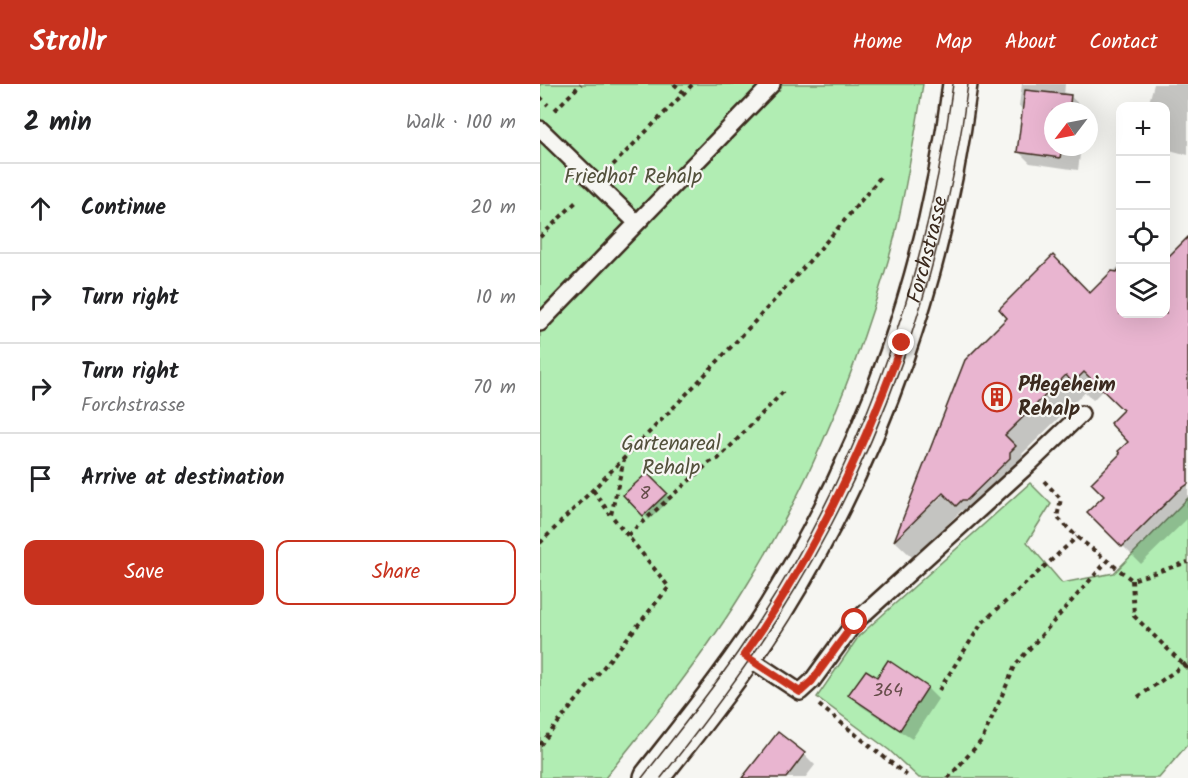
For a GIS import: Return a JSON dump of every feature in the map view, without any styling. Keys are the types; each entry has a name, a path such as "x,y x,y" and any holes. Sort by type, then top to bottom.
{"main road":[{"name":"Forchstrasse","path":"651,778 707,706 774,610 824,523 856,456 912,313 930,248 950,152 960,84"}],"lane":[{"path":"540,323 772,84"},
{"path":"540,129 637,223"},
{"path":"744,655 800,692 812,681 855,622 1081,414"}],"path":[{"path":"554,111 581,84"},
{"path":"674,84 684,93"},
{"path":"540,237 693,84"},
{"path":"540,543 708,373 783,291 882,175"},
{"path":"628,535 651,512 710,462 718,459 786,389"},
{"path":"611,514 624,458"},
{"path":"1028,465 1061,499 1057,517 1077,537 1132,580 1134,616 1187,665 1138,697"},
{"path":"540,745 669,587 593,490"},
{"path":"939,690 982,624 1077,537"},
{"path":"948,778 982,740 1016,664 1108,560"},
{"path":"1132,580 1188,562"},
{"path":"818,705 910,778"}],"green space":[{"name":"Gartenareal Rehalp","path":"540,84 923,84 914,141 888,263 848,381 819,451 767,552 715,635 605,778 540,778"},
{"path":"1030,483 1051,504 1027,542 1062,583 1114,573 1188,498 1188,744 1159,778 919,778 889,750 817,697 859,636"}],"building":[{"path":"1025,90 1071,95 1070,102 1044,102 1044,156 1017,152"},
{"name":"Pflegeheim Rehalp","path":"1188,237 1188,484 1178,491 1122,547 1087,512 1104,496 1091,483 1120,454 1118,451 1128,442 1110,423 1123,410 1084,372 1073,383 1066,375 1005,435 1016,446 1010,452 1010,458 967,500 962,500 956,506 943,493 894,541 965,360 1007,318 999,309 1053,255 1090,293 1112,271 1116,272 1116,318 1170,318 1170,255"},
{"path":"647,473 667,493 643,516 623,495"},
{"path":"888,660 928,687 900,730 848,695 866,670 877,677"},
{"path":"778,732 805,753 786,778 742,778"}],"tram line":[{"path":"642,778 727,668 780,587 817,520 850,451 879,381 904,309 941,160 953,84"},
{"path":"661,778 721,699 778,617 814,556 877,428 924,294 943,225 968,84"}],"place":[{"name":"Pflegeheim Rehalp","path":"997,397"}],"route":[{"path":"855,622 812,681 800,692 744,655 796,574 824,523 864,439 902,343"}],"park label":[{"name":"Friedhof Rehalp","path":"633,177"}]}
